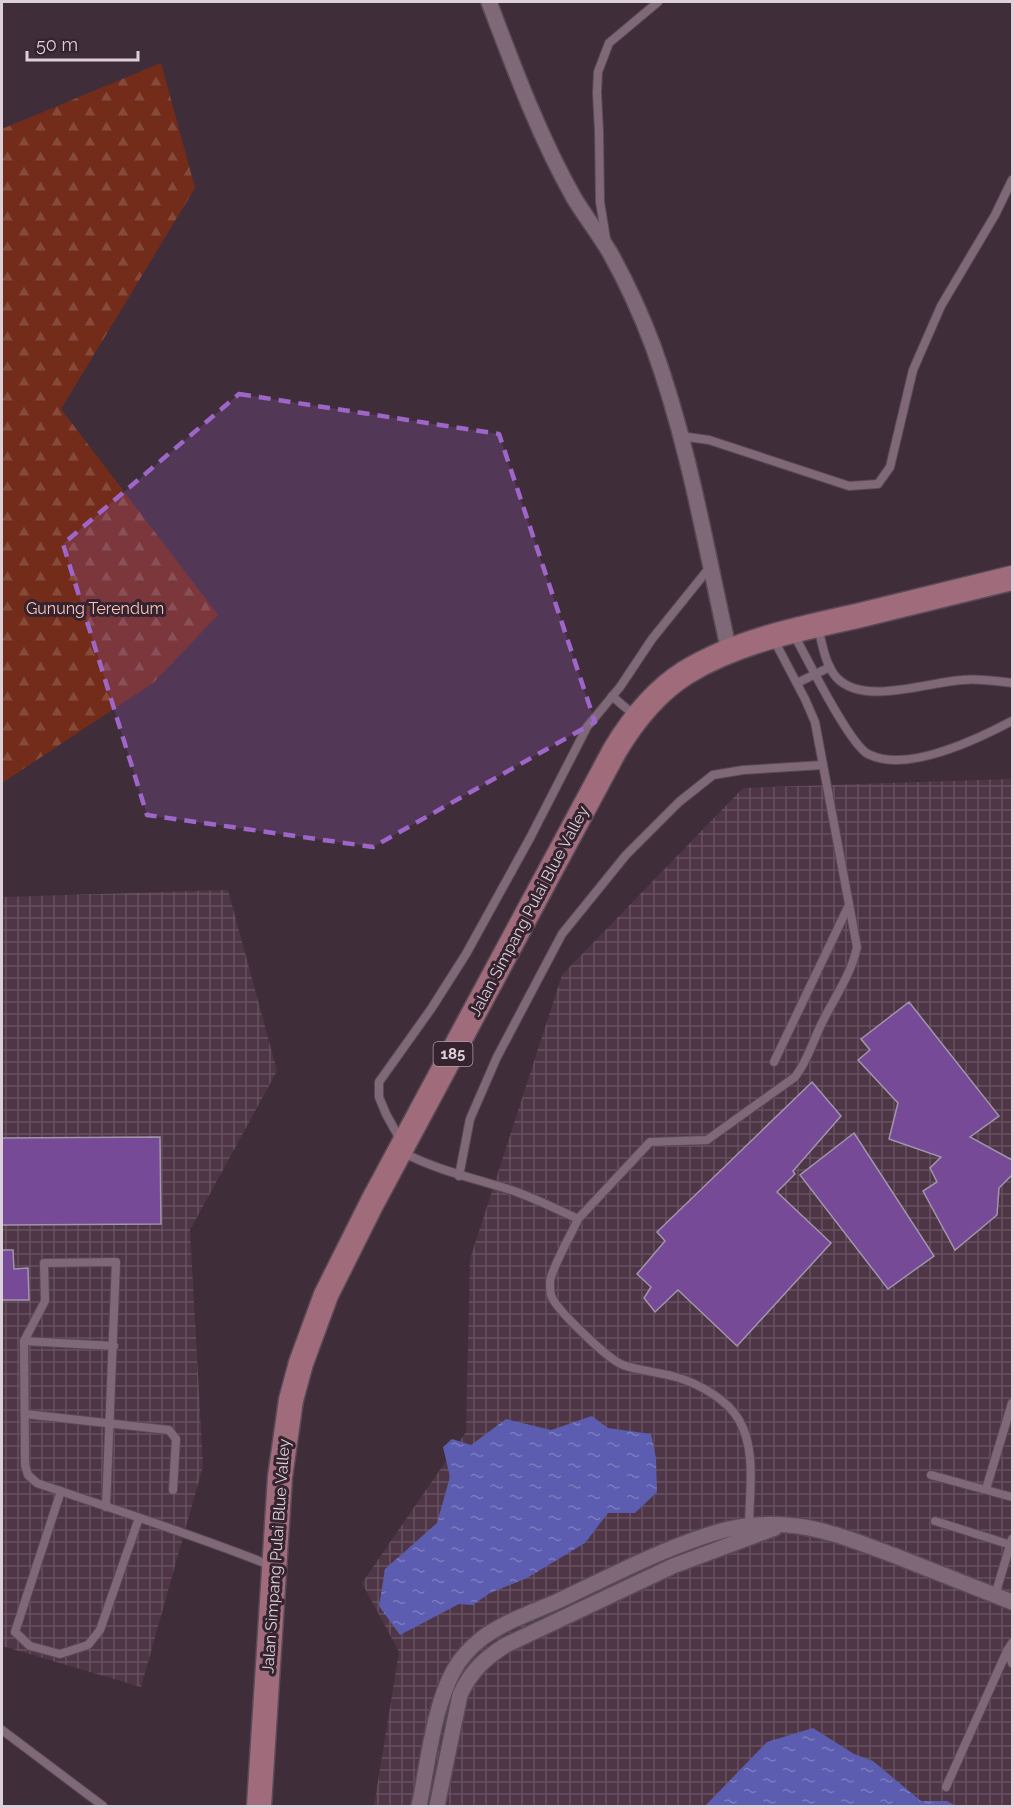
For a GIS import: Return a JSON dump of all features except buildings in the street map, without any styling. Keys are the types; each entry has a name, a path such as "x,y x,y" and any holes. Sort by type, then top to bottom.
{"main road":[{"name":"Jalan Simpang Pulai Blue Valley","path":"259,1806 273,1566 285,1434 301,1363 326,1295 401,1148 615,750 636,717 663,689 684,674 729,651 782,634 1012,578"}],"street":[{"path":"489,2 510,60 551,151 574,197 622,274 652,345 680,436 729,651"},
{"path":"437,1806 460,1695 467,1679 478,1666 506,1645 749,1532 783,1525 837,1535 1012,1602"},
{"path":"419,1806 435,1724 445,1690 454,1670 481,1640 498,1628 666,1552 720,1531 749,1532"},
{"path":"454,1670 467,1679"}],"lane":[{"path":"608,249 600,202 598,72 609,43 658,2"},
{"path":"680,436 709,440 849,486 878,484 890,467 913,370 941,306 995,216 1012,180"},
{"path":"578,1219 546,1203 516,1192 428,1165 401,1148 379,1097 379,1082 431,1009 466,954 530,838 587,727 710,566"},
{"path":"817,625 830,667 837,678 848,686 862,691 878,692 963,679 1012,683"},
{"path":"782,634 816,674 854,741 867,754 879,758 912,758 934,754 960,747 1012,721"},
{"path":"749,1532 748,1437 727,1404 704,1389 677,1377 620,1364 607,1355 559,1309 551,1296 550,1280 578,1219 650,1142 706,1140 795,1077 802,1068 820,1026 855,960 857,947 815,722 797,683 782,634"},
{"path":"797,683 830,667"},
{"path":"612,696 636,717"},
{"path":"459,1176 470,1119 497,1057 562,934 626,855 679,802 713,775 743,770 823,765"},
{"path":"774,1062 848,907"},
{"path":"106,1507 116,1262 44,1263 45,1301 24,1341 25,1465 28,1474 37,1483 106,1507 226,1547 273,1566"},
{"path":"24,1341 114,1346"},
{"path":"986,1489 1012,1403"},
{"path":"25,1414 169,1430 176,1439 173,1490"},
{"path":"930,1475 1012,1497"},
{"path":"61,1491 15,1632 30,1646 60,1654 88,1645 100,1630 139,1518"},
{"path":"936,1521 1012,1542 995,1595"},
{"path":"946,1787 1012,1642"},
{"path":"1007,1651 1012,1663"},
{"path":"2,1730 103,1806"}],"highlighted area":[{"path":"239,394 499,434 595,722 373,847 147,815 63,544"}],"shaded area":[{"path":"1012,779 1012,1806 374,1806 399,1652 362,1583 466,1432 470,1259 562,975 743,788"},
{"path":"228,890 277,1071 190,1230 203,1466 141,1687 2,1646 2,897"}],"green space":[{"name":"Gunung Terendum","path":"161,63 195,188 61,409 218,615 153,683 2,783 2,129"}],"water":[{"path":"592,1416 608,1428 651,1434 656,1458 657,1492 635,1513 608,1513 585,1543 527,1578 490,1593 473,1605 459,1604 400,1635 379,1606 385,1569 437,1523 450,1477 443,1447 452,1439 471,1445 506,1419 551,1430"},
{"path":"813,1728 854,1754 873,1761 921,1801 947,1801 956,1806 705,1806 767,1742"}]}
